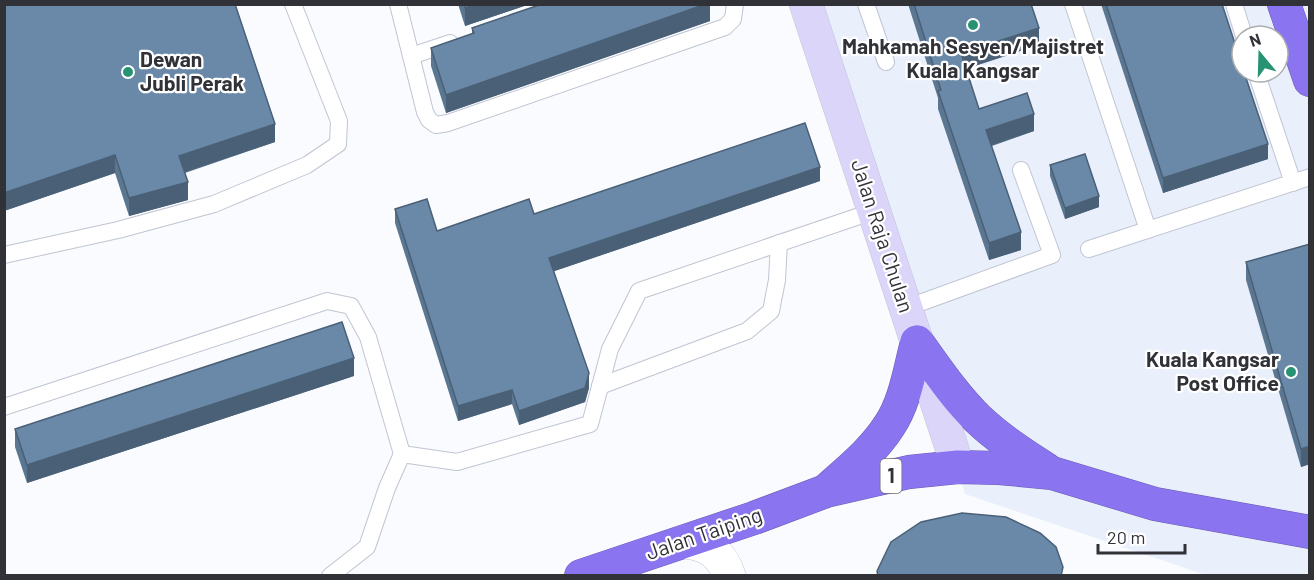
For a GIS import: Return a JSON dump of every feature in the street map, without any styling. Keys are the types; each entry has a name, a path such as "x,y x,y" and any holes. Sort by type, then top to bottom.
{"highway":[{"path":"1284,4 1310,80"},
{"path":"917,342 953,392 978,420 1010,446 1052,473"},
{"path":"826,491 867,454 890,425 902,399 917,342"},
{"name":"1","path":"826,491 909,472 958,467 999,468 1052,473 1155,504 1310,532"},
{"name":"Jalan Taiping","path":"581,576 754,518 826,491"}],"street":[{"name":"Jalan Raja Chulan","path":"806,4 958,467"},
{"path":"728,572 732,542 737,533 754,518"},
{"path":"683,542 696,542 714,550 728,572"}],"lane":[{"path":"4,255 118,230 214,204 307,165 338,144 339,121 293,4"},
{"path":"398,4 425,112 429,120 436,125 448,123 725,27 733,20 735,4"},
{"path":"866,4 886,62"},
{"path":"1073,4 1148,230"},
{"path":"1234,4 1240,24"},
{"path":"411,56 466,38"},
{"path":"1260,84 1293,183"},
{"path":"906,308 1052,255 1021,170"},
{"path":"1089,249 1310,177"},
{"path":"402,454 457,462 590,424 610,349 639,291 874,211"},
{"path":"600,386 747,331 771,310 777,280 779,243"},
{"path":"4,407 327,301 351,306 368,337 402,454 387,488 367,547 330,576"}],"shaded area":[{"path":"822,5 1309,5 1309,575 1206,575 965,494"}],"building":[{"name":"Dewan Jubli Perak","path":"4,4 235,4 275,124 179,156 188,182 129,198 115,155 4,193"},
{"path":"464,4 477,4 465,8"},
{"path":"542,4 706,4 446,95 431,48 474,33 472,28"},
{"path":"914,4 1031,4 1039,28 961,53 979,109 1027,93 1034,114 986,130 1021,232 989,243 938,91 941,90"},
{"path":"1106,4 1222,4 1230,28 1230,84 1248,84 1268,144 1163,178"},
{"path":"805,123 820,167 549,258 589,373 585,388 519,411 512,390 458,406 395,209 427,199 437,231 529,199 534,214"},
{"path":"1085,154 1099,196 1065,208 1050,165"},
{"name":"Kuala Kangsar Post Office","path":"1310,244 1310,446 1301,449 1246,262"},
{"path":"342,322 354,358 27,465 15,429"},
{"path":"962,513 1006,517 1040,533 1056,547 1063,567 1061,576 878,576 877,571 891,542 921,522"}],"place":[{"name":"Mahkamah Sesyen/Majistret Kuala Kangsar","path":"973,25"},
{"name":"Dewan Jubli Perak","path":"128,72"},
{"name":"Kuala Kangsar Post Office","path":"1291,372"}]}
